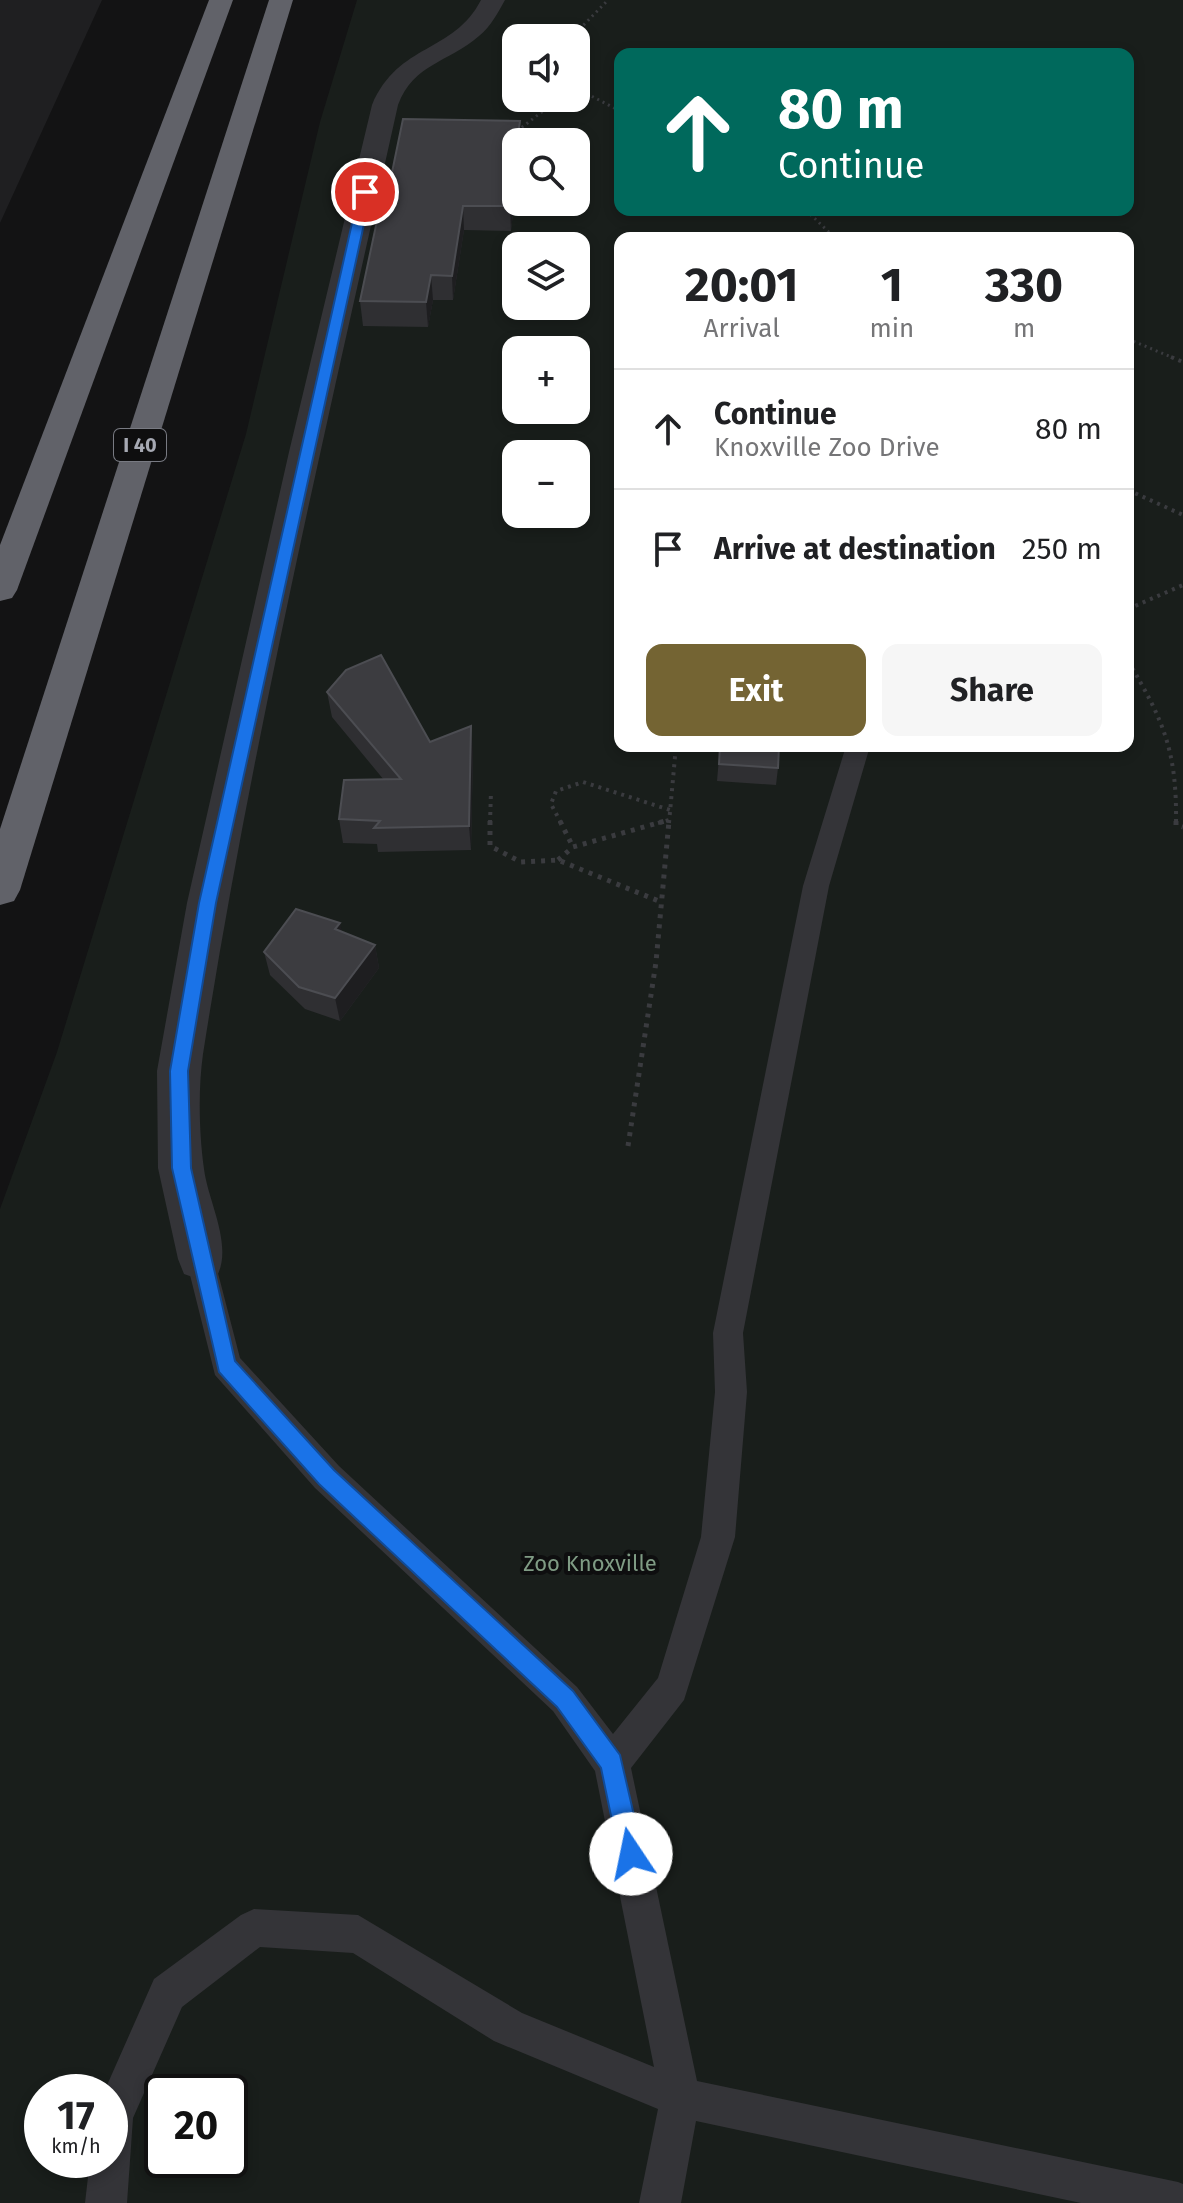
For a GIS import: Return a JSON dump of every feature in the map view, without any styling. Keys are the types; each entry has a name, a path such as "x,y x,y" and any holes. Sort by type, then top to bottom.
{"highway":[{"path":"0,590 221,0"},
{"name":"I 40","path":"0,890 281,0"}],"street":[{"path":"201,1259 181,1168 179,1071 214,872 381,120 395,82 424,60 471,34 493,0"}],"lane":[{"path":"612,1763 672,1688 718,1537 731,1392 728,1333 816,886 856,752"},
{"path":"201,1259 226,1365 327,1477 565,1699 612,1763 680,2098 660,2203"},
{"path":"128,2083 168,1993 254,1928 358,1934 508,2027 680,2098 1178,2203"},
{"path":"106,2203 108,2178"}],"path":[{"path":"585,24 608,0"},
{"path":"590,95 614,108"},
{"path":"522,128 542,112"},
{"path":"812,216 829,232"},
{"path":"1134,342 1183,362"},
{"path":"1134,493 1183,515"},
{"path":"1134,606 1183,585"},
{"path":"1134,671 1158,710 1173,746 1177,775 1176,825 1183,827"},
{"path":"628,1146 656,962 675,752"},
{"path":"573,847 551,804 556,791 583,782 670,810"},
{"path":"491,791 490,846 521,862 558,860 661,902"},
{"path":"558,860 573,847 669,820"}],"shaded area":[{"path":"0,0 102,0 0,223"}],"green space":[{"name":"Zoo Knoxville","path":"357,0 1183,0 1183,2203 0,2203 0,1209 57,1052 246,434 320,122"}],"building":[{"path":"403,119 520,121 519,128 502,128 502,206 463,206 452,276 431,275 426,302 360,301 378,216 383,216"},
{"path":"381,655 430,742 471,726 469,826 374,828 380,821 339,819 344,780 401,779 327,692 346,670"},
{"path":"720,752 779,752 778,768 719,764"},
{"path":"296,909 340,923 335,929 375,945 335,998 299,987 264,952"}],"route":[{"path":"365,192 207,903 179,1071 181,1168 226,1365 327,1477 565,1699 612,1763 631,1854"}]}
